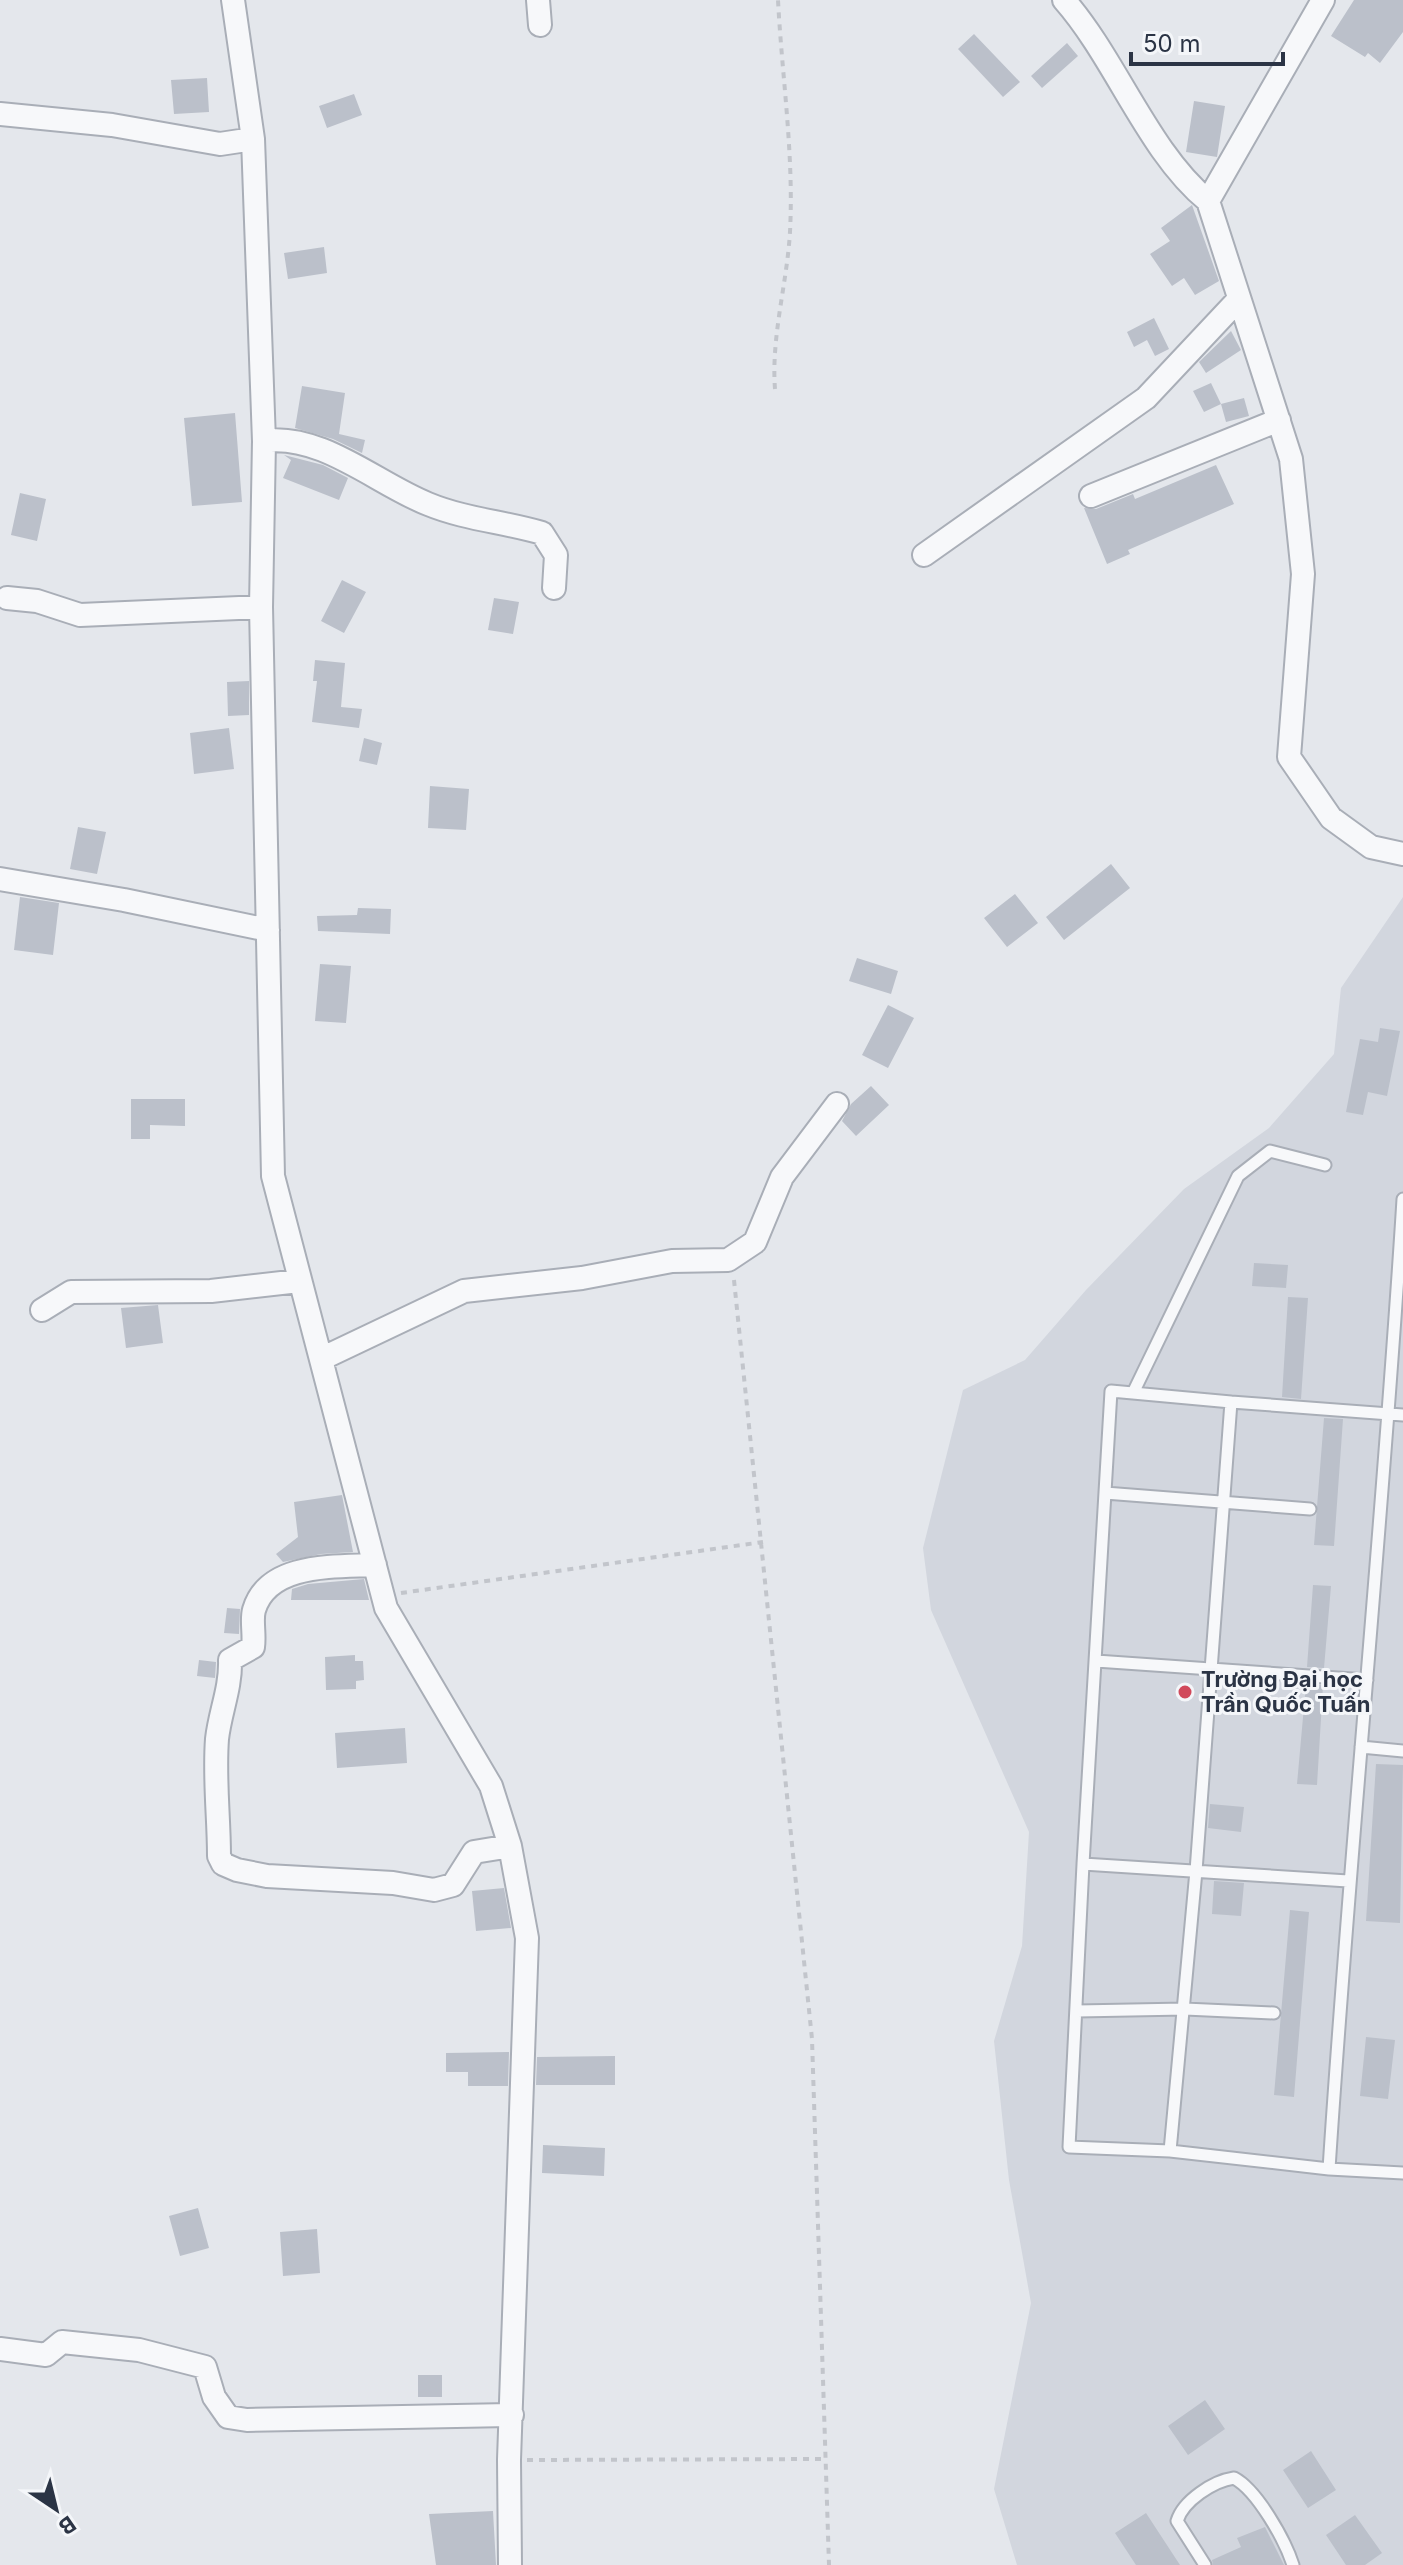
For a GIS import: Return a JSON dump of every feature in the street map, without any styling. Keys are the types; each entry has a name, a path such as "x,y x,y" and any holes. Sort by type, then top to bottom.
{"street":[{"path":"233,0 253,139 264,441 261,607 273,1176 383,1595 400,1636 491,1786 510,1846 527,1938 509,2460 510,2565"},
{"path":"538,0 540,25"},
{"path":"1064,0 1190,186 1208,201 1291,459 1303,574 1289,757 1331,818 1371,847 1403,854"},
{"path":"1208,201 1323,0"},
{"path":"0,114 112,125 220,144 253,139"},
{"path":"924,555 1146,398 1239,299"},
{"path":"1091,496 1279,420"},
{"path":"264,441 284,439 344,461 425,503 542,533 556,555 554,588"},
{"path":"7,598 37,601 80,615 261,607"},
{"path":"0,879 124,900 268,930"},
{"path":"321,1359 390,1322 464,1291 582,1278 672,1261 732,1258 755,1242 782,1177 837,1104"},
{"path":"42,1310 71,1292 211,1291 299,1281"},
{"path":"375,1565 303,1569 260,1597 253,1613 253,1647 230,1660 231,1673 220,1714 215,1772 219,1856 223,1864 237,1870 267,1876 393,1883 434,1890 453,1885 474,1852 510,1846"},
{"path":"0,2349 46,2355 62,2342 139,2350 205,2367 214,2397 228,2417 247,2420 512,2415"}],"lane":[{"path":"1133,1393 1238,1176 1270,1151 1325,1165"},
{"path":"1329,2169 1348,1881 1367,1680 1386,1414 1399,1320 1403,1199"},
{"path":"1403,1415 1111,1391 1069,2147 1170,2151 1329,2169 1403,2173"},
{"path":"1170,2151 1185,2009 1231,1402"},
{"path":"1105,1493 1310,1509"},
{"path":"1096,1661 1367,1680"},
{"path":"1361,1747 1403,1751"},
{"path":"1083,1864 1348,1881"},
{"path":"1077,2011 1185,2009 1274,2013"},
{"path":"1205,2565 1177,2521 1185,2506 1224,2480 1234,2478 1249,2490 1282,2539 1293,2565"}],"path":[{"path":"775,389 780,293 790,235 791,175 778,0"},
{"path":"732,1258 812,2039 829,2565"},
{"path":"383,1595 763,1542"},
{"path":"509,2460 824,2459"}],"shaded area":[{"name":"Trường Đại học Trần Quốc Tuấn","path":"1403,897 1403,2565 1017,2565 994,2489 1031,2303 1009,2180 994,2041 1022,1946 1029,1832 931,1610 923,1548 963,1390 1025,1360 1086,1290 1184,1189 1269,1128 1334,1054 1341,988"}],"building":[{"path":"1354,0 1403,0 1403,32 1380,63 1368,53 1365,57 1331,36"},
{"path":"974,34 1020,82 1003,97 958,49"},
{"path":"1067,43 1078,56 1042,88 1031,76"},
{"path":"207,78 209,112 174,114 171,80"},
{"path":"354,94 362,115 327,128 319,106"},
{"path":"1194,101 1225,106 1217,157 1186,152"},
{"path":"1192,205 1219,281 1195,295 1184,278 1172,286 1150,254 1170,241 1161,228"},
{"path":"324,247 327,273 288,279 284,253"},
{"path":"1154,318 1169,349 1155,356 1147,340 1134,347 1127,332"},
{"path":"1231,331 1241,350 1206,373 1199,362"},
{"path":"1211,383 1221,404 1204,412 1193,391"},
{"path":"302,386 345,393 339,434 365,440 362,453 333,439 295,428"},
{"path":"1244,398 1249,416 1226,422 1221,404"},
{"path":"235,413 242,502 192,506 184,418"},
{"path":"284,455 323,465 348,478 339,500 283,478 291,460"},
{"path":"1216,465 1234,504 1128,550 1130,554 1107,564 1084,508 1096,509 1133,494 1135,499"},
{"path":"20,493 46,499 37,541 11,535"},
{"path":"342,580 366,592 344,633 321,621"},
{"path":"494,598 519,602 513,634 488,630"},
{"path":"315,660 345,663 341,707 362,709 359,728 312,722 317,681 313,681"},
{"path":"249,681 249,715 228,716 227,682"},
{"path":"229,728 234,769 194,774 190,733"},
{"path":"364,738 382,743 377,765 359,761"},
{"path":"430,786 469,789 466,830 428,828"},
{"path":"78,827 106,832 97,874 70,869"},
{"path":"1111,864 1130,888 1064,940 1046,917"},
{"path":"1015,894 1038,923 1007,947 984,918"},
{"path":"20,897 59,903 53,955 14,950"},
{"path":"358,908 391,909 390,934 318,931 317,916 357,915"},
{"path":"857,958 898,971 891,994 849,981"},
{"path":"320,964 351,966 346,1023 315,1021"},
{"path":"888,1005 914,1018 888,1068 862,1055"},
{"path":"1380,1028 1400,1031 1387,1096 1368,1092 1363,1115 1346,1112 1360,1039 1378,1042"},
{"path":"871,1086 889,1105 856,1136 842,1121 851,1104"},
{"path":"131,1099 185,1099 185,1126 150,1125 150,1139 131,1139"},
{"path":"1254,1263 1288,1265 1286,1288 1252,1286"},
{"path":"1288,1297 1308,1298 1301,1399 1282,1397"},
{"path":"158,1305 163,1343 126,1348 121,1308"},
{"path":"1324,1418 1343,1419 1334,1546 1314,1545"},
{"path":"342,1495 353,1552 321,1554 283,1562 276,1554 298,1537 294,1502"},
{"path":"364,1579 369,1600 291,1600 292,1589 308,1584"},
{"path":"1313,1585 1331,1586 1324,1668 1307,1667"},
{"path":"227,1608 240,1609 239,1634 224,1633"},
{"path":"355,1655 355,1661 363,1661 364,1680 356,1681 356,1689 326,1690 325,1657"},
{"path":"199,1660 216,1662 215,1678 197,1676"},
{"path":"1306,1684 1323,1685 1317,1785 1297,1784"},
{"path":"405,1728 407,1763 337,1768 335,1733"},
{"path":"1376,1764 1403,1765 1400,1923 1366,1921"},
{"path":"1210,1804 1244,1807 1241,1832 1208,1828"},
{"path":"1214,1881 1244,1883 1241,1916 1212,1914"},
{"path":"504,1888 511,1928 476,1931 472,1891"},
{"path":"1290,1910 1309,1912 1294,2097 1274,2095"},
{"path":"1366,2037 1395,2040 1388,2099 1360,2096"},
{"path":"509,2052 508,2086 468,2086 468,2072 446,2072 446,2053"},
{"path":"615,2056 615,2085 536,2085 537,2057"},
{"path":"543,2145 605,2148 604,2176 542,2173"},
{"path":"198,2208 209,2248 180,2256 169,2216"},
{"path":"317,2229 320,2273 283,2276 280,2232"},
{"path":"418,2375 442,2375 442,2397 418,2397"},
{"path":"1205,2400 1225,2429 1188,2455 1168,2426"},
{"path":"1311,2451 1336,2490 1308,2508 1283,2470"},
{"path":"493,2511 496,2565 436,2565 429,2514"},
{"path":"1146,2513 1180,2565 1136,2565 1115,2533"},
{"path":"1355,2515 1382,2553 1365,2565 1346,2565 1326,2535"},
{"path":"1265,2527 1284,2565 1213,2565 1212,2560 1241,2547 1237,2538"}],"place":[{"name":"Trường Đại học Trần Quốc Tuấn","path":"1185,1692"}]}
